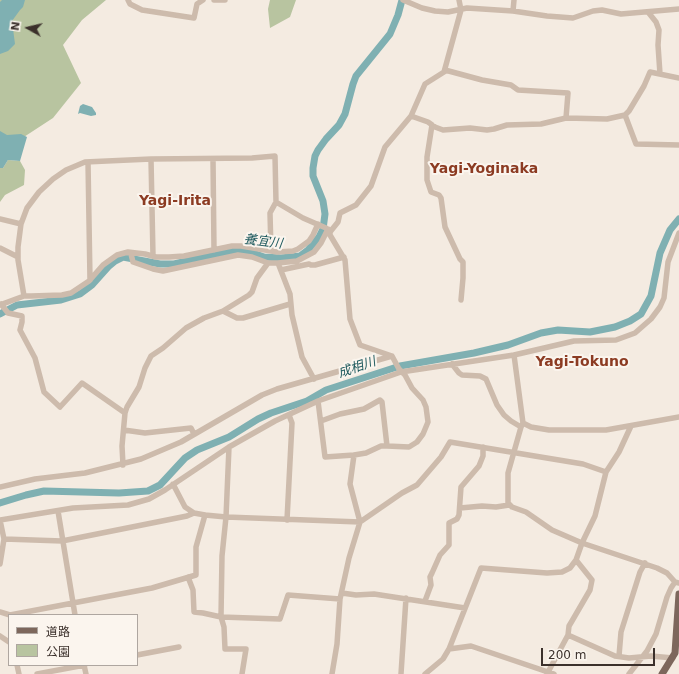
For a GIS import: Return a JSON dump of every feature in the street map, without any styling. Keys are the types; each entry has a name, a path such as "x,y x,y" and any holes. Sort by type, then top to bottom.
{"main road":[{"path":"662,674 676,654 679,594"}],"street":[{"path":"128,0 130,4 142,10 194,18 197,4 203,0"},
{"path":"214,0 225,0"},
{"path":"130,253 133,262 163,271 238,255 278,263 297,261 310,254 321,243 328,229 338,222 340,213 356,204 370,186 385,148 411,116 425,84 444,72 461,10 459,0"},
{"path":"513,11 514,0"},
{"path":"406,1 422,8 435,11 448,12 467,8 513,11 573,18 593,11 602,10 621,14 679,9"},
{"path":"648,12 656,22 659,30 658,46 660,74"},
{"path":"445,70 511,86 518,90 568,93 566,118"},
{"path":"411,116 443,130 470,128 487,130 507,125 541,124 566,118 607,119 625,115 629,111 644,86 650,72 679,78"},
{"path":"625,115 636,144 679,145"},
{"path":"432,125 427,157 427,180 431,192 439,195 441,198 446,227 460,259 463,262 461,300"},
{"path":"24,296 18,258 18,247 21,224 27,208 32,200 53,179 66,170 85,162 151,159 252,158 275,156 276,202 270,213 271,251"},
{"path":"151,159 152,256"},
{"path":"213,159 214,250"},
{"path":"88,162 90,280"},
{"path":"276,202 303,218 328,229 330,235 344,257 350,319 360,346 393,358 412,388 423,400 426,407 428,422 423,434 410,447 381,446 354,455 325,457 318,401"},
{"path":"0,219 21,224"},
{"path":"125,413 82,383 60,407 44,392 35,358 20,330 22,316 8,313 1,305 24,296 41,297 71,293 90,280 103,265 117,255 142,253 162,258 184,256 232,246 281,252 298,249 313,235 318,224"},
{"path":"0,564 3,542 0,520 73,508 128,504 149,499 229,447 289,415 318,401 400,370 514,355 574,341 616,340 635,333 651,319 660,307 664,298 668,262 679,233"},
{"path":"0,248 18,258"},
{"path":"123,464 122,446 125,413 139,386 151,356 163,348 186,328 204,318 223,311 252,292 265,261 260,249"},
{"path":"281,270 309,264 315,265 344,257"},
{"path":"278,263 290,294 292,315 302,357 314,379"},
{"path":"223,311 237,318 243,318 290,304"},
{"path":"509,505 508,473 522,425 514,355"},
{"path":"0,487 35,479 85,473 123,464 167,449 224,416 262,396 277,390 393,358"},
{"path":"452,364 459,374 480,376 486,379 497,405 504,415 511,421 522,425 549,430 606,430 679,417"},
{"path":"321,422 340,414 364,409 380,400 382,402 388,446"},
{"path":"287,520 292,423 289,415"},
{"path":"425,674 443,659 449,649 481,568 547,573 562,572 570,568 576,560 582,543 595,516 606,472 631,426"},
{"path":"124,430 145,433 191,428 194,434"},
{"path":"174,484 185,507 194,513 205,516 360,522 402,493 417,485 437,462 450,442 583,464 606,472"},
{"path":"229,447 226,517 222,556 221,617 224,627 225,649 246,649 242,674"},
{"path":"425,601 432,585 430,580 432,573 440,555 449,545 450,523 457,519 460,508 461,487 479,466 483,456 483,447"},
{"path":"332,674 337,644 341,596 349,558 360,522 350,484 354,455"},
{"path":"460,508 509,505 526,512 552,530 582,543 645,563 666,572 677,582 670,588 656,634 647,651 629,674"},
{"path":"58,511 75,614"},
{"path":"3,542 62,541 187,516 194,513"},
{"path":"15,614 152,588 196,574 196,547 205,516"},
{"path":"449,649 471,646 550,673 568,635 569,626 590,590 592,580 576,560"},
{"path":"619,656 621,632 640,572 645,563"},
{"path":"188,577 193,590 194,612 221,617 280,619 285,608 288,595 341,596 374,594 465,608"},
{"path":"401,674 406,598"},
{"path":"568,635 606,653 629,658 676,654"},
{"path":"138,655 179,647"},
{"path":"37,674 79,666"}],"green space":[{"path":"0,0 106,0 82,20 63,45 81,83 53,118 7,148 0,149"},
{"path":"270,0 296,0 290,17 270,28 268,9"},
{"path":"8,160 20,161 25,170 24,185 5,195 0,202 0,168 3,168"}],"water":[{"path":"2,0 25,0 23,7 12,21 15,44 8,51 0,54 0,2"},
{"path":"83,104 92,107 96,115 91,116 80,113 78,114 80,106"},
{"path":"0,131 7,135 21,134 27,137 20,161 8,160 3,168 0,168"}],"waterway":[{"name":"養宜川","path":"0,314 17,305 61,300 80,294 92,285 109,266 123,257 160,264 174,264 232,251 247,251 264,257 281,258 300,256 308,250 319,237 323,229 325,214 323,201 313,176 315,156 326,139 339,125 345,114 356,76 390,34 398,15 402,0"},
{"name":"成相川","path":"0,503 44,491 119,493 148,491 160,485 185,458 197,450 229,437 258,419 307,401 326,390 400,366 474,353 508,345 541,333 558,330 590,332 615,327 630,321 641,314 651,296 660,253 670,230 679,219"}],"district":[{"name":"Yagi-Yoginaka","path":"484,169"},
{"name":"Yagi-Irita","path":"175,201"},
{"name":"Yagi-Tokuno","path":"582,362"}]}
